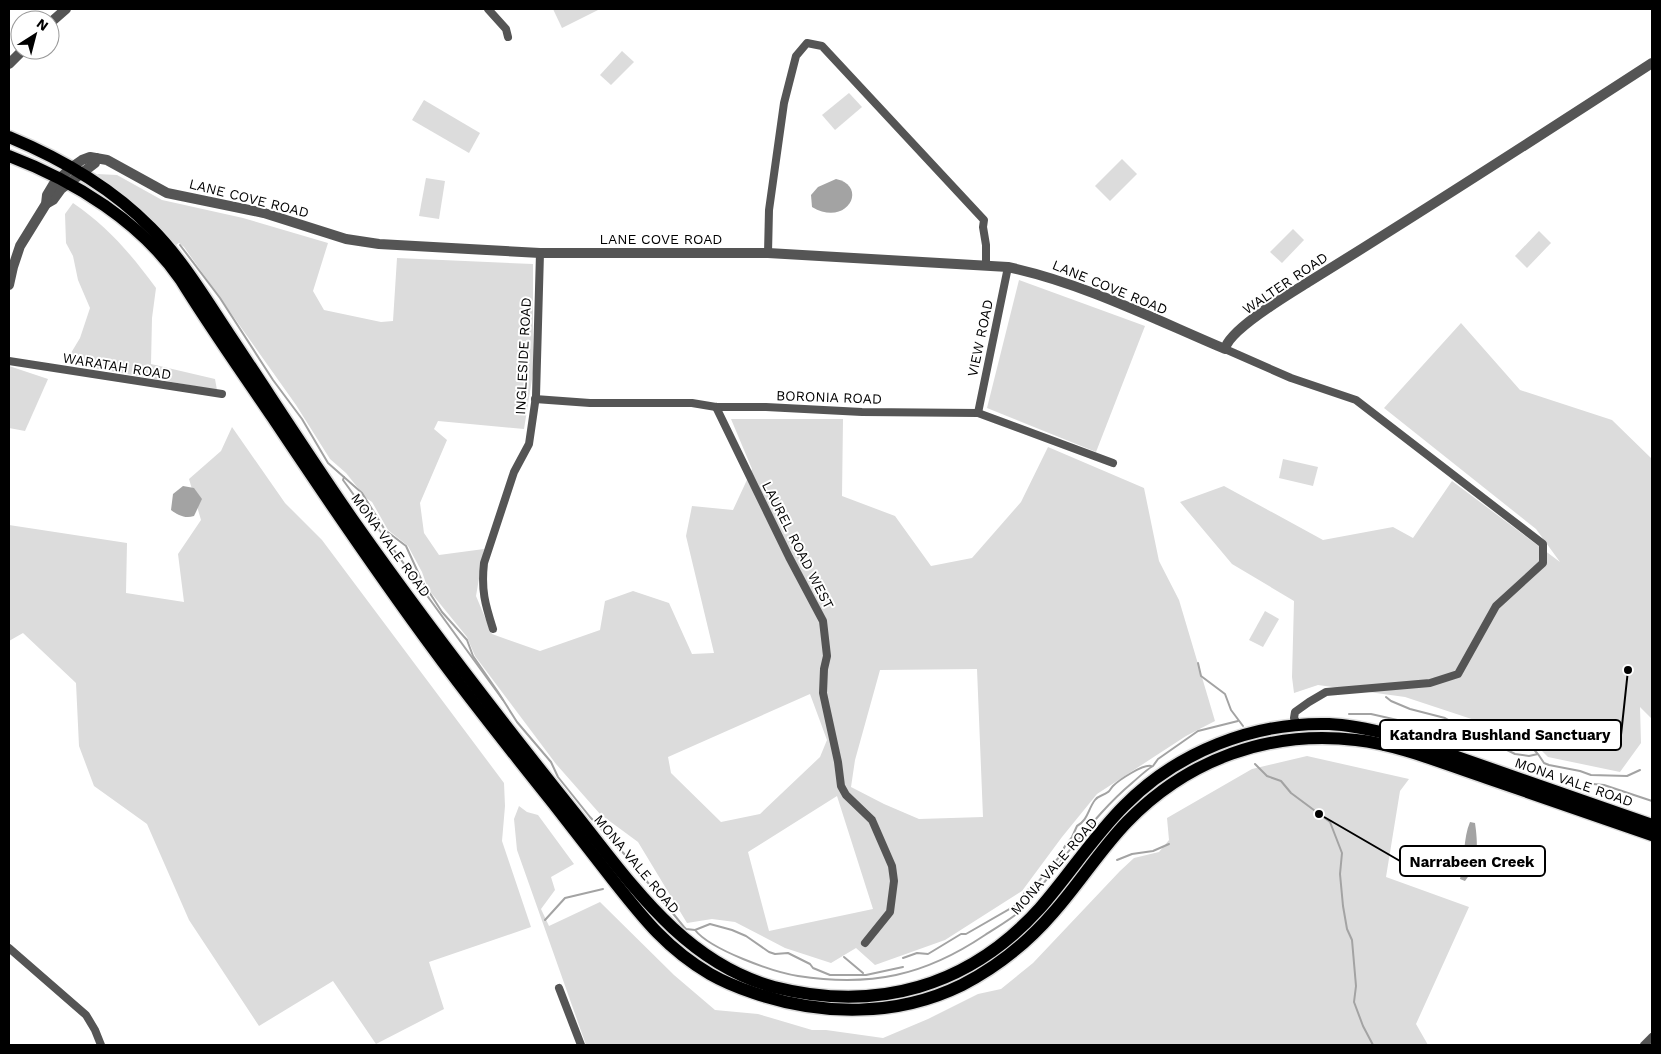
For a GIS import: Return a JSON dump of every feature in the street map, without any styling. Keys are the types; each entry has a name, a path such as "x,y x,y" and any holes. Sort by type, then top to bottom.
{"highway":[{"name":"MONA VALE ROAD","path":"9,137 77,170 124,203 165,242 208,302 356,524 497,717 640,894 680,936 727,969 768,985 810,995 848,997 882,996 928,984 968,968 1006,942 1039,910 1123,807 1146,786 1178,762 1212,746 1254,732 1298,725 1327,724 1394,735 1652,825"},
{"name":"MONA VALE ROAD","path":"9,156 63,181 122,218 150,242 166,260 347,528 436,654 539,786 653,930 688,960 710,974 735,986 783,1002 824,1009 844,1010 902,1006 962,985 1017,949 1052,914 1122,827 1166,786 1196,768 1230,754 1256,746 1304,738 1355,740 1416,754 1652,835"}],"street":[{"path":"488,9 506,29 508,37"},
{"path":"768,253 769,210 784,104 796,56 807,44 822,46 984,220 986,266"},
{"name":"WALTER ROAD","path":"1225,349 1230,338 1265,309 1408,220 1652,63"},
{"name":"LANE COVE ROAD","path":"9,285 22,241 46,204 53,200 61,189 63,181 77,170 95,163 96,158 103,158 167,192 264,213 346,239 379,244 540,253 768,253 1008,268 1041,274 1073,285 1225,349"},
{"name":"INGLESIDE ROAD","path":"493,629 484,602 482,578 484,563 508,488 528,444 535,400 540,253"},
{"name":"VIEW ROAD","path":"978,413 1008,268"},
{"path":"1225,349 1291,378 1356,400 1542,544 1543,563 1496,606 1458,674 1430,683 1326,692 1295,712 1294,718 1298,725"},
{"name":"WARATAH ROAD","path":"9,361 222,394"},
{"name":"BORONIA ROAD","path":"535,400 590,403 692,403 716,407 766,407 862,412 978,413 1113,463"},
{"name":"LAUREL ROAD WEST","path":"716,407 789,558 823,621 827,656 824,669 823,693 838,762 841,786 846,795 872,820 892,866 894,881 890,912 865,943"},
{"path":"9,948 86,1015 101,1045"},
{"path":"558,988 581,1045"}],"shaded area":[{"path":"553,9 600,9 562,28"},
{"path":"622,51 634,62 611,85 600,75"},
{"path":"849,93 862,107 835,130 822,115"},
{"path":"424,100 480,133 469,153 412,120"},
{"path":"1122,159 1137,174 1110,201 1095,186"},
{"path":"97,174 117,175 162,200 243,218 328,243 313,291 324,310 381,322 393,321 397,258 533,264 533,373 524,429 438,421 434,429 447,440 420,503 424,533 439,555 484,549 476,596 492,634 540,651 600,630 605,601 633,591 669,603 692,654 714,653 686,536 692,506 733,510 752,469 731,419 843,419 842,496 895,516 931,566 972,558 1021,502 1048,447 1144,488 1159,561 1179,600 1215,721 1186,736 1097,794 1022,891 945,940 875,965 856,948 831,963 785,948 735,922 712,919 687,923 638,842 600,814 556,764 475,656 467,637 428,589 422,572 408,546 388,530 372,502 366,498 346,473 330,459 296,405 184,247 179,243 176,245 147,215","holes":["977,669 983,817 919,819 851,787 855,760 880,670","810,694 827,740 820,757 760,814 721,822 671,773 668,757","837,796 873,909 769,931 748,852"]},
{"path":"426,178 445,181 439,219 419,216"},
{"path":"836,179 846,183 851,189 850,204 844,209 835,212 824,212 812,207 811,195 818,187"},
{"path":"73,203 86,212 118,242 156,288 152,318 151,364 215,379 217,390 65,363 80,338 90,308 78,280 73,256 66,243 65,214"},
{"path":"1293,229 1304,240 1282,263 1270,252"},
{"path":"1539,231 1551,243 1527,268 1515,256"},
{"path":"1019,280 1145,326 1096,452 987,408"},
{"path":"1461,323 1520,390 1612,420 1652,459 1652,719 1640,707 1641,743 1620,772 1548,757 1529,738 1405,697 1318,685 1294,693 1292,677 1294,601 1232,564 1180,502 1224,486 1323,540 1393,527 1413,538 1452,481 1560,562 1536,529 1384,408"},
{"path":"9,366 48,379 25,431 9,428"},
{"path":"232,427 285,503 322,540 504,783 505,806 502,841 531,927 429,962 444,1009 376,1044 333,981 259,1026 189,920 147,824 94,786 79,746 76,683 23,633 9,641 9,525 127,543 126,593 184,602 178,554 201,520 189,479 221,451"},
{"path":"1283,459 1318,467 1313,486 1279,478"},
{"path":"183,486 194,488 202,499 194,516 182,516 171,510 173,494"},
{"path":"1265,611 1279,619 1263,647 1249,640"},
{"path":"1307,756 1409,779 1400,791 1386,877 1469,907 1416,1024 1428,1045 586,1045 517,850 514,819 519,806 527,812 538,815 574,864 551,877 555,890 541,909 549,926 600,902 674,975 715,1010 758,1014 812,1030 826,1030 883,1038 928,1019 978,994 1001,989 1033,963 1134,858 1159,852 1169,840 1167,818 1252,769"},
{"path":"1470,822 1475,823 1476,854 1473,868 1465,881 1460,879 1466,835"}],"waterway":[{"path":"180,245 220,298 273,380 302,419 328,463 362,493 385,530 406,546 422,581 442,612 467,640 473,656 517,722 551,762 558,777 590,817 627,857 686,929 695,930 710,924 732,930 746,936 769,952 775,954 788,953 810,964 813,968 830,975 866,975 903,967"},
{"path":"344,477 343,480 503,700"},
{"path":"1198,663 1201,676 1225,694 1231,710 1243,726"},
{"path":"1386,697 1410,709 1445,718 1466,730 1501,735 1513,742 1530,745 1537,753"},
{"path":"1349,714 1371,714 1437,729 1446,734 1481,745 1505,749 1515,754 1529,756 1538,754 1544,763 1549,765 1591,775 1627,776 1640,770"},
{"path":"695,930 714,945 743,959 798,976 824,979 873,979 918,969 962,949 1020,911 1098,816 1123,791 1153,766 1158,759 1198,731 1238,721"},
{"path":"1255,764 1267,776 1281,781 1291,793 1330,822 1342,853 1340,874 1347,929 1352,940 1356,986 1354,1002 1373,1045"},
{"path":"903,958 917,953 928,954 1018,904 1025,892 1038,882 1060,856 1077,826 1081,824 1097,798 1109,792 1116,783 1131,773 1143,767 1151,766"},
{"path":"1593,784 1604,785 1652,801"},
{"path":"1117,860 1132,854 1153,851 1169,844"},
{"path":"545,920 565,898 603,889"},
{"path":"844,957 863,973"}],"place":[{"name":"Katandra Bushland Sanctuary","path":"1628,670"},
{"name":"Narrabeen Creek","path":"1319,814"}]}
